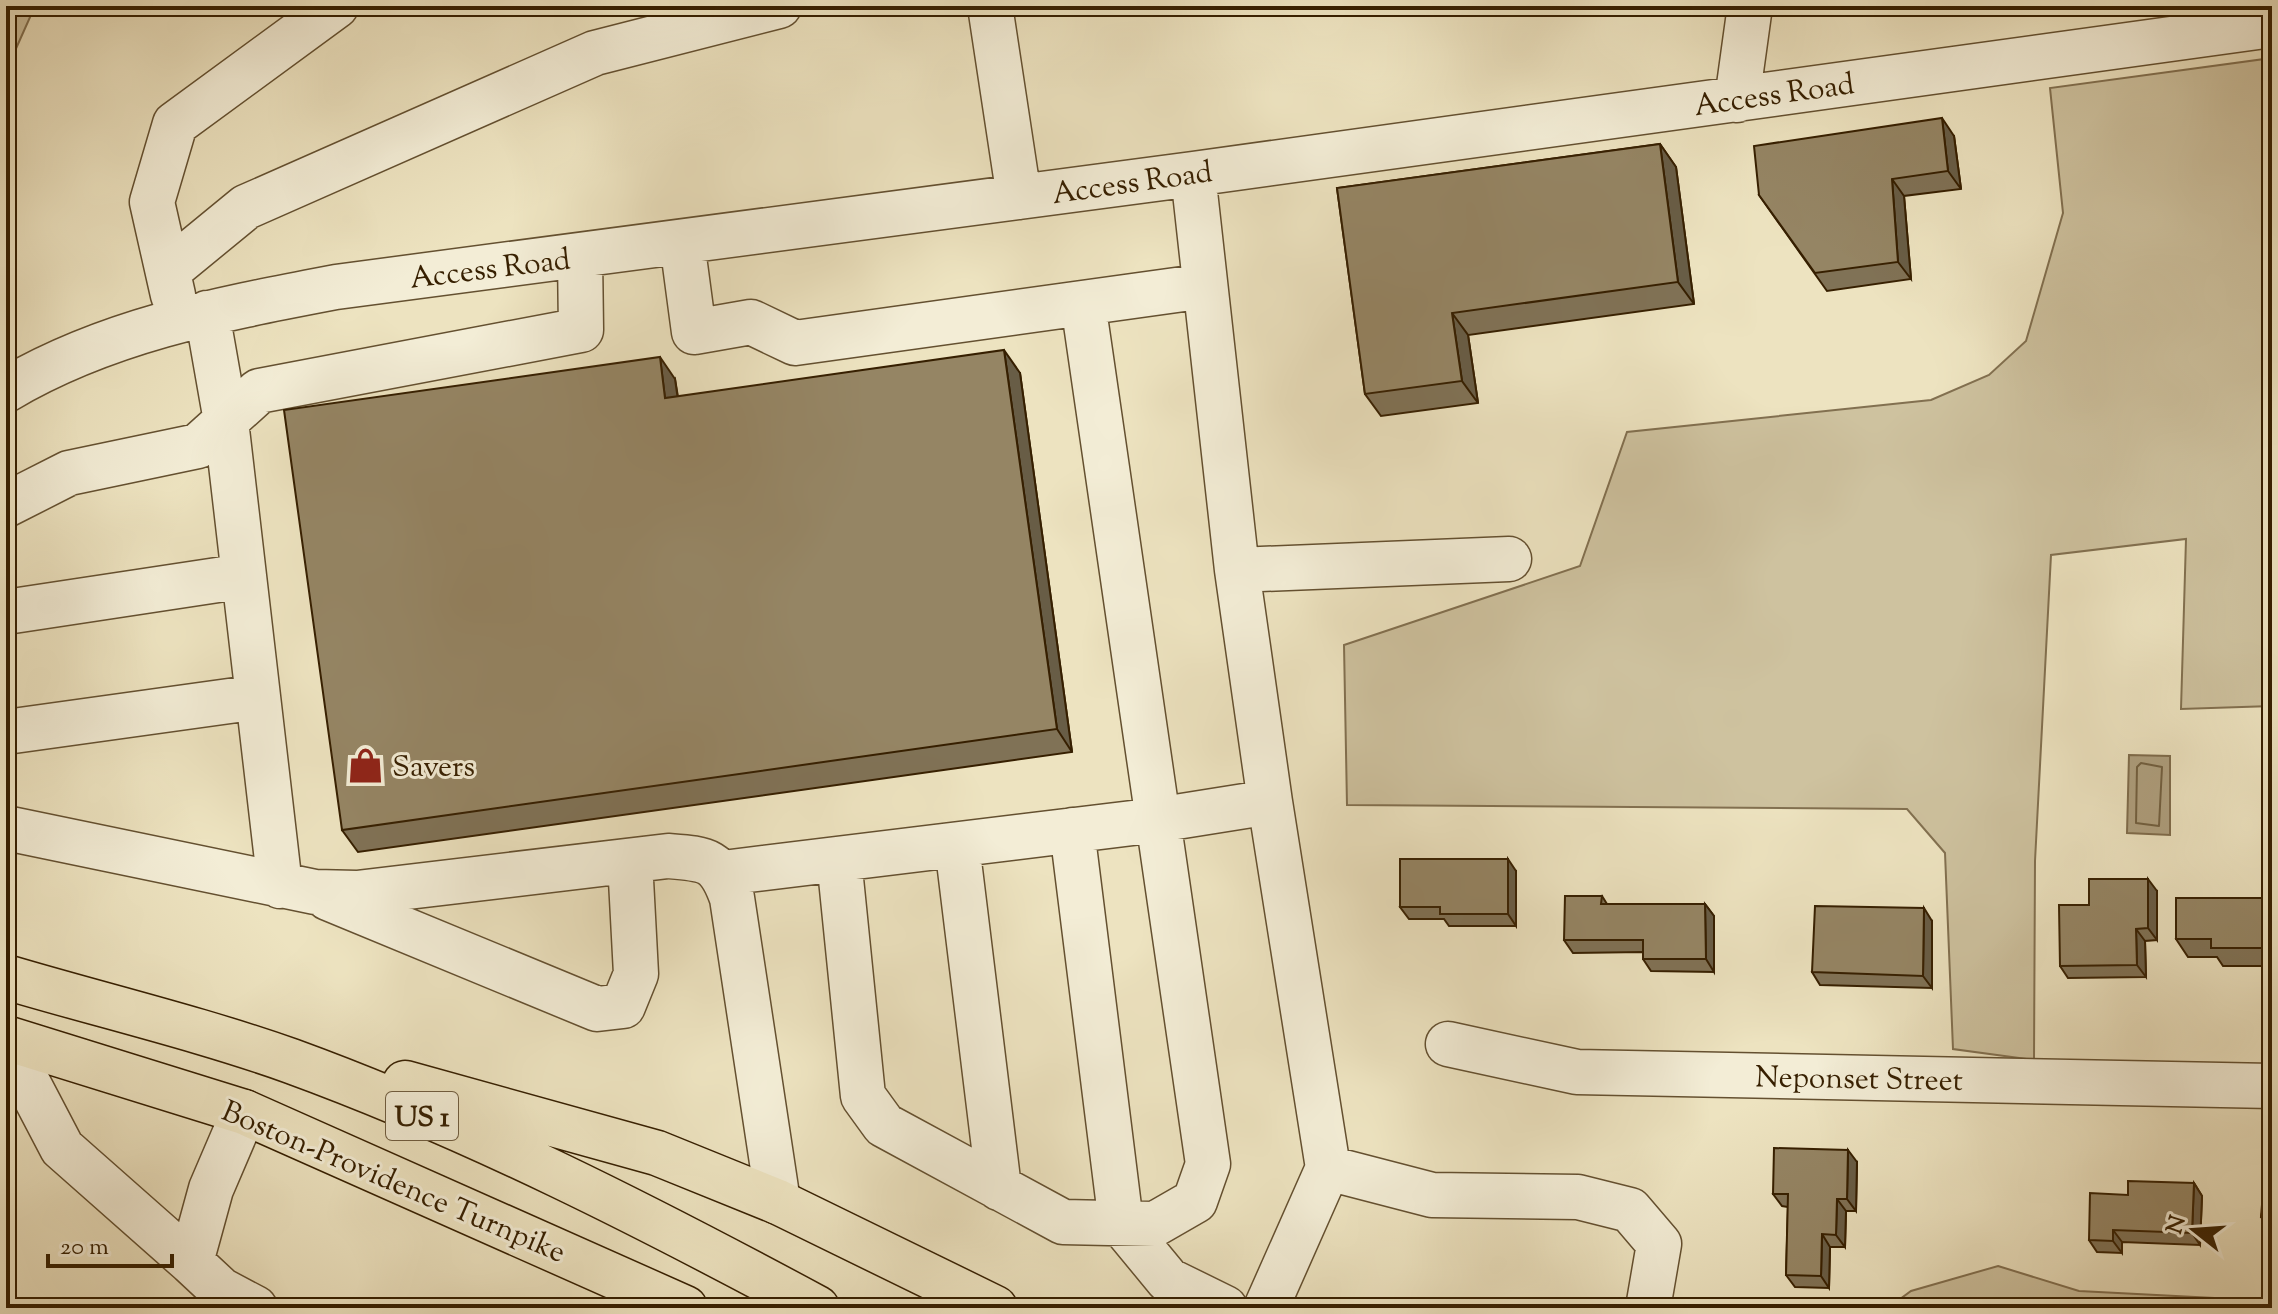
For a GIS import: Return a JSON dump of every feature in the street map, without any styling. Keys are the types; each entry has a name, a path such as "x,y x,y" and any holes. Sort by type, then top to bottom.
{"main road":[{"name":"US 1","path":"6,977 290,1061 475,1138 706,1248 817,1308"},
{"name":"Boston-Providence Turnpike","path":"6,1040 244,1112 685,1308"},
{"path":"290,1061 398,1081 657,1153 778,1202 995,1308"},
{"path":"486,1217 615,1308"}],"street":[{"path":"297,889 258,697 226,421 193,317 168,271 152,202 175,124 336,6"},
{"path":"168,271 246,207 595,53 779,6"},
{"path":"990,6 1019,197"},
{"path":"1737,100 1750,6"},
{"name":"Access Road","path":"6,390 50,364 125,335 193,317 336,287 1193,174 2272,25"},
{"path":"1193,174 1237,570 1328,1168 1266,1308"},
{"path":"682,242 694,332 751,322 795,343 1205,286"},
{"path":"6,505 69,473 198,446 259,391 581,330 580,256"},
{"path":"839,859 863,1096 884,1125 1063,1222 1155,1224 1195,1201 1208,1164 1083,303"},
{"path":"1237,570 1509,559"},
{"path":"6,612 244,576"},
{"path":"6,732 258,697"},
{"path":"723,873 1157,820 1270,802"},
{"path":"6,828 297,889 357,893 668,856 701,859 723,873 732,898 778,1202"},
{"path":"1072,830 1121,1223 1168,1280 1225,1308"},
{"path":"957,845 999,1188"},
{"path":"297,889 597,1009 623,1006 636,974 630,861"},
{"path":"6,1040 62,1148 221,1290 255,1308"},
{"name":"Neponset Street","path":"1448,1044 1577,1072 2272,1086"},
{"path":"191,1262 211,1189 244,1112"},
{"path":"1328,1168 1432,1195 1578,1197 1630,1210 1659,1244 1648,1308"}],"shaded area":[{"path":"6,6 35,6 6,71"},
{"path":"2272,58 2272,706 2181,709 2186,539 2051,555 2035,861 2034,1060 1953,1049 1945,853 1907,809 1347,805 1344,645 1580,566 1627,432 1931,400 1989,375 2026,341 2063,213 2050,88"},
{"path":"1998,1266 2079,1291 2272,1301 2272,1308 1888,1308 1911,1291"}],"water":[{"path":"2129,755 2170,756 2170,835 2127,833"}],"building":[{"path":"1942,118 1948,171 1892,179 1898,262 1815,273 1759,195 1754,146"},
{"path":"1660,144 1678,282 1452,313 1462,381 1365,394 1337,188"},
{"path":"1004,350 1057,729 342,830 284,410 660,357 665,398"},
{"path":"1400,859 1508,859 1508,914 1440,914 1440,907 1400,907"},
{"path":"2271,871 2272,948 2211,948 2211,939 2176,939 2176,898 2270,898"},
{"path":"2089,879 2148,879 2148,928 2136,929 2137,965 2060,966 2059,905 2089,905"},
{"path":"1565,896 1602,896 1601,904 1705,904 1706,959 1643,959 1643,940 1564,940"},
{"path":"1815,906 1924,908 1923,976 1812,972"},
{"path":"1774,1148 1848,1150 1847,1199 1837,1199 1836,1235 1822,1234 1821,1276 1786,1275 1788,1194 1773,1194"},
{"path":"2265,1168 2272,1169 2272,1217 2261,1217"},
{"path":"2128,1181 2194,1183 2192,1233 2113,1230 2113,1241 2089,1240 2090,1193 2128,1195"}],"place":[{"name":"Savers","path":"366,766"}]}
